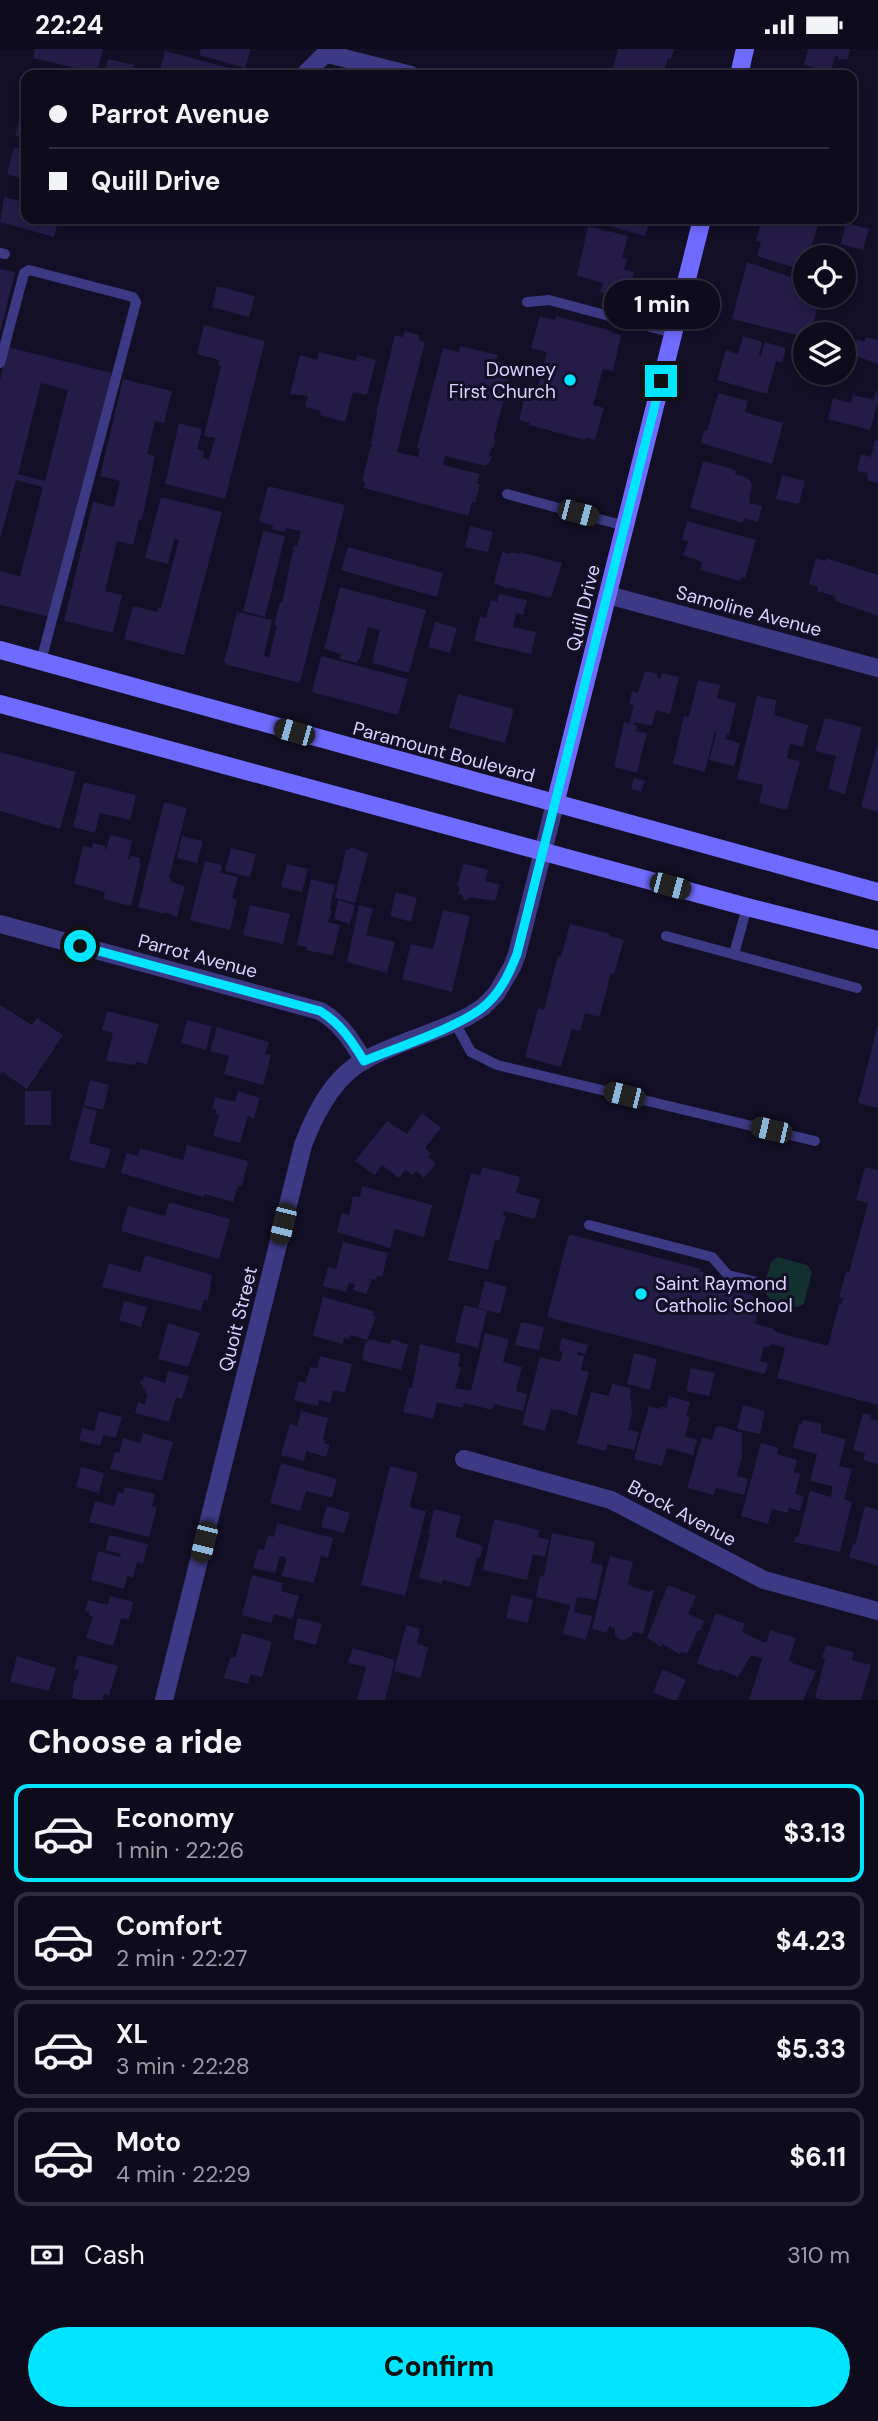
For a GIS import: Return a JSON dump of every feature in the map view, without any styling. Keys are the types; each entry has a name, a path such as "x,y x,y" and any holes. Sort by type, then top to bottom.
{"main road":[{"path":"740,70 745,49"},
{"name":"Quill Drive","path":"555,804 701,224"},
{"name":"Paramount Boulevard","path":"0,650 878,892"},
{"path":"0,704 747,907 878,940"}],"street":[{"path":"309,70 328,54 391,70"},
{"name":"Samoline Avenue","path":"608,595 878,668"},
{"name":"Quoit Street","path":"164,1700 303,1145 313,1118 328,1095 364,1061 455,1023 483,1007 506,979 517,954 555,804"},
{"name":"Parrot Avenue","path":"0,924 320,1011 349,1037 364,1061"},
{"name":"Brock Avenue","path":"464,1459 611,1500 764,1580 878,1611"}],"lane":[{"path":"0,363 23,273 29,270 133,297 136,302 41,661"},
{"path":"527,302 549,300 673,333"},
{"path":"508,494 625,526"},
{"path":"734,954 747,907"},
{"path":"666,936 857,988"},
{"path":"455,1023 471,1052 497,1065 815,1141"},
{"path":"589,1226 712,1257 728,1275 761,1283"}],"green space":[{"path":"778,1257 807,1265 812,1272 804,1304 799,1307 780,1305 769,1298 766,1292 764,1284 770,1265"}],"building":[{"path":"35,49 103,49 98,70 84,70 33,58"},
{"path":"201,49 251,49 245,68 199,55"},
{"path":"618,49 674,49 664,70 612,70"},
{"path":"808,49 850,49 848,59 838,60 839,57 835,56 832,70 804,65"},
{"path":"165,51 230,68 230,70 160,70"},
{"path":"108,59 134,65 132,70 105,70"},
{"path":"21,112 21,138 15,136"},
{"path":"14,147 21,149 21,178 7,174"},
{"path":"4,197 20,201 21,198 21,224 58,224 54,237 0,222"},
{"path":"604,224 649,224 645,236"},
{"path":"761,224 818,224 812,245 793,245 793,267 757,256 761,242 756,241"},
{"path":"846,224 869,229 863,250 856,248 856,245 841,244"},
{"path":"588,226 628,236 622,258 627,259 624,269 634,272 627,301 600,292 603,283 577,276"},
{"path":"747,262 793,278 793,308 817,308 814,322 793,322 793,334 732,319"},
{"path":"0,269 15,272 1,329 0,329"},
{"path":"217,286 255,296 249,317 212,307"},
{"name":"Downey First Church","path":"540,316 555,320 556,316 621,335 613,371 603,369 593,405 604,408 595,440 586,437 585,440 519,420 527,389 537,391 547,352 531,348"},
{"path":"204,325 265,341 225,499 165,484 179,423 202,429 197,449 204,451 203,458 209,460 215,438 204,436 221,366 218,365 219,360 197,354"},
{"path":"405,331 419,335 418,340 425,342 397,452 418,457 420,449 417,448 443,348 459,352 460,346 498,355 496,361 512,365 494,447 489,456 492,456 490,463 487,463 487,466 445,456 443,465 480,474 475,503 472,502 468,516 364,488 365,482 362,481 371,445 375,446 371,444 376,413 395,335 403,337"},
{"path":"743,336 762,342 761,356 765,342 786,348 782,363 776,361 767,394 717,380 726,350 738,354"},
{"path":"866,337 878,340 878,364 856,356 857,339 864,342"},
{"path":"8,347 112,373 51,617 0,605 0,571 20,576 43,487 16,480 0,539 0,380","holes":["41,383 68,390 45,481 18,474"]},
{"path":"319,352 356,361 357,355 376,360 367,395 353,392 345,422 320,415 321,411 305,407 308,396 290,394 300,355 317,360"},
{"path":"123,379 172,391 164,423 155,421 147,454 155,456 142,520 139,520 133,545 117,541 105,591 122,595 113,633 64,621 93,502 114,507 120,481 100,476"},
{"path":"877,388 878,402 870,430 828,419 833,398 851,403 853,395 874,400"},
{"path":"718,393 748,401 745,412 783,423 772,464 701,443"},
{"path":"875,440 878,441 878,483 868,481 867,473 857,471 861,454 871,457"},
{"path":"703,461 733,469 735,474 748,478 752,485 749,503 762,506 758,522 744,518 743,523 690,508"},
{"path":"782,475 805,481 799,504 776,499"},
{"path":"268,486 345,505 300,683 224,662 237,612 272,620 264,656 269,657 294,545 297,546 301,531 286,528 285,532 272,529 273,525 259,522"},
{"path":"161,497 222,512 184,655 124,639 133,606 157,612 158,607 161,608 179,540 174,539 168,564 145,558"},
{"path":"687,521 756,540 745,578 742,577 740,581 700,570 702,562 683,555 688,541 682,540"},
{"path":"470,526 493,532 488,552 465,547"},
{"path":"263,531 285,536 265,617 243,611"},
{"path":"348,547 443,573 437,597 341,570"},
{"path":"502,552 520,552 562,563 551,598 508,589 494,583"},
{"path":"816,558 826,561 826,558 878,575 878,616 836,601 835,596 817,591 818,587 809,584"},
{"path":"340,587 426,610 409,673 372,663 380,630 368,627 357,663 340,659 341,654 324,649"},
{"path":"499,594 527,600 523,615 516,613 513,627 536,632 531,654 474,641 480,617 486,618 491,600 497,602"},
{"path":"435,622 457,628 450,653 428,647"},
{"path":"321,656 408,679 398,715 312,692"},
{"path":"645,671 658,674 657,678 660,679 662,673 679,677 670,714 656,710 652,726 634,722 636,731 647,733 637,773 614,767 624,722 629,724 634,705 629,704 632,691 638,693"},
{"path":"698,680 720,685 717,698 736,703 729,735 727,734 725,739 740,743 734,766 709,760 717,732 715,731 705,772 673,764 684,716 689,717"},
{"path":"458,694 514,709 505,743 449,728"},
{"path":"757,696 776,700 774,715 808,725 803,747 790,744 787,758 800,761 787,810 759,803 763,785 737,779"},
{"path":"825,718 862,727 845,794 828,789 836,756 815,751"},
{"path":"878,746 878,812 861,807"},
{"path":"0,752 76,772 60,829 0,811"},
{"path":"634,778 645,781 641,792 631,789"},
{"path":"84,782 136,795 130,820 100,813 95,833 73,827"},
{"path":"164,802 187,808 169,878 172,879 171,882 185,886 177,917 138,907"},
{"path":"110,835 132,840 128,859 130,860 131,856 140,858 131,906 103,899 105,892 74,884 83,846 92,848 93,843 105,846 106,851"},
{"path":"182,836 203,841 197,863 177,858"},
{"path":"351,847 368,854 355,903 335,898 346,849 350,850"},
{"path":"231,848 256,854 250,877 225,871"},
{"path":"205,861 222,865 220,873 238,877 232,898 237,900 230,930 190,920"},
{"path":"287,864 308,869 302,892 281,887"},
{"path":"463,865 488,870 486,881 500,885 495,901 469,897 468,900 462,899 463,895 458,894 460,887 457,886"},
{"path":"311,879 335,885 328,922 340,925 333,954 330,955 306,950 307,947 297,945"},
{"path":"396,892 417,898 411,922 390,916"},
{"path":"338,900 355,905 350,924 334,919"},
{"path":"250,905 290,914 283,944 243,935"},
{"path":"359,905 373,909 366,935 395,942 387,973 347,962"},
{"path":"443,910 470,916 452,992 402,979 411,944 433,949"},
{"path":"570,924 624,940 614,974 611,973 600,1015 599,1017 585,1013 580,1031 572,1029 561,1067 525,1057 538,1008 544,1009 558,956 561,957"},
{"path":"0,1005 32,1025 37,1018 63,1035 27,1089 2,1072 0,1075"},
{"path":"107,1011 159,1024 147,1064 106,1061 113,1033 102,1030"},
{"path":"187,1020 212,1026 206,1050 181,1043"},
{"path":"217,1027 269,1042 265,1054 271,1055 263,1085 224,1074 229,1056 210,1051"},
{"path":"878,1027 878,1108 858,1103"},
{"path":"90,1080 109,1085 103,1110 84,1105"},
{"path":"25,1091 51,1091 51,1125 25,1125"},
{"path":"238,1091 260,1098 254,1118 248,1116 240,1143 213,1136 219,1115 215,1114 217,1110 212,1109 215,1097 235,1102"},
{"path":"83,1107 97,1111 89,1143 111,1149 105,1169 69,1160"},
{"path":"422,1113 441,1128 425,1148 431,1153 428,1157 436,1163 424,1178 416,1171 413,1175 405,1170 399,1178 382,1165 375,1175 355,1161 387,1121 407,1134"},
{"path":"187,1145 248,1161 242,1186 238,1185 233,1202 205,1194 203,1197 121,1173 126,1153 138,1156 140,1148 183,1160"},
{"path":"483,1167 520,1177 516,1193 540,1199 535,1219 504,1211 503,1215 506,1216 499,1241 495,1240 488,1270 448,1260 471,1173 480,1175"},
{"path":"865,1167 878,1170 878,1405 777,1378 785,1348 771,1344 770,1347 764,1346 760,1361 768,1363 765,1374 547,1317 569,1234 701,1269 700,1271 705,1273 703,1282 762,1298 755,1324 828,1346 843,1298 839,1297 846,1272 849,1273 868,1203 856,1200"},
{"path":"362,1186 432,1205 424,1237 395,1229 390,1248 337,1232 342,1213 349,1215 353,1196 360,1197"},
{"path":"169,1202 230,1219 219,1259 121,1231 128,1206 165,1216"},
{"path":"343,1242 388,1253 382,1277 372,1279 366,1294 353,1290 355,1284 349,1283 346,1292 323,1286 328,1267 336,1269"},
{"path":"145,1255 212,1275 208,1300 204,1299 201,1311 102,1287 109,1263 140,1272"},
{"path":"485,1281 507,1287 500,1314 478,1308"},
{"path":"323,1297 374,1311 373,1316 376,1317 367,1340 350,1335 349,1339 344,1338 343,1344 313,1336"},
{"path":"124,1301 147,1307 141,1327 119,1320"},
{"path":"464,1305 487,1311 478,1348 455,1342"},
{"path":"521,1322 544,1327 539,1350 515,1345"},
{"path":"168,1323 200,1333 188,1367 158,1359"},
{"path":"485,1333 509,1339 503,1362 522,1367 516,1391 527,1394 523,1411 494,1404 492,1410 464,1403 463,1408 437,1402 433,1419 403,1412 409,1388 412,1388 420,1344 460,1354 458,1367 461,1367 455,1388 471,1391"},
{"path":"562,1338 588,1345 585,1354 578,1352 577,1355 584,1356 581,1370 589,1372 577,1416 551,1409 545,1431 522,1425 540,1357 560,1362 563,1352 559,1351"},
{"path":"369,1339 390,1344 392,1339 408,1345 401,1370 364,1361 362,1357"},
{"path":"634,1353 657,1359 650,1390 627,1384"},
{"path":"320,1356 352,1364 345,1393 333,1390 330,1403 319,1400 318,1406 294,1400 299,1381 306,1383 310,1367 317,1368"},
{"path":"691,1368 715,1373 709,1396 686,1391"},
{"path":"168,1371 189,1376 182,1399 176,1397 169,1422 135,1413 138,1402 145,1405 148,1394 140,1384 144,1376 165,1383"},
{"path":"612,1384 630,1388 632,1414 628,1430 639,1432 634,1450 607,1444 606,1451 577,1444 591,1392 609,1396"},
{"path":"669,1396 690,1402 686,1416 690,1417 685,1436 697,1440 693,1455 667,1448 662,1466 634,1459 649,1406 660,1409 661,1406 666,1410"},
{"path":"743,1405 765,1411 760,1434 737,1429"},
{"path":"99,1411 122,1417 116,1438 103,1435 100,1446 79,1440 82,1428 94,1431"},
{"path":"301,1411 328,1418 323,1439 324,1443 330,1445 326,1457 306,1451 304,1461 281,1455 290,1424 297,1426"},
{"path":"863,1413 878,1421 878,1464 863,1460 865,1453 853,1450"},
{"path":"803,1420 821,1424 821,1433 846,1439 839,1466 852,1469 844,1499 852,1502 840,1552 794,1542 796,1536 798,1537 810,1491 831,1497 832,1493 832,1486 810,1481 817,1454 793,1448 799,1424 801,1425"},
{"path":"716,1427 742,1433 742,1456 737,1476 748,1479 744,1495 716,1488 714,1495 687,1488 702,1437 712,1440"},
{"path":"143,1433 173,1442 162,1481 110,1469 115,1452 119,1453 123,1438 140,1443"},
{"path":"761,1443 779,1448 777,1454 797,1460 794,1472 800,1474 795,1494 804,1496 800,1511 789,1508 788,1513 772,1509 768,1524 741,1516"},
{"path":"281,1463 337,1479 332,1498 306,1491 300,1511 270,1503"},
{"path":"390,1466 418,1473 410,1505 412,1508 426,1511 405,1596 361,1585"},
{"path":"81,1467 104,1473 99,1493 76,1487"},
{"path":"125,1487 155,1494 152,1506 157,1507 149,1537 89,1522 95,1501 114,1506 118,1492 123,1494"},
{"path":"327,1506 350,1513 344,1533 321,1527"},
{"path":"865,1506 878,1510 878,1566 849,1557 853,1544 855,1545"},
{"path":"434,1509 461,1516 455,1537 483,1546 480,1558 477,1557 470,1587 443,1580 442,1584 419,1578"},
{"path":"494,1519 540,1530 538,1537 549,1540 545,1557 533,1554 527,1580 483,1570"},
{"path":"277,1523 333,1538 328,1558 321,1556 314,1583 281,1576 285,1557 280,1556 275,1573 253,1568 258,1549 264,1550 268,1535 274,1537"},
{"path":"552,1533 595,1542 591,1563 603,1565 596,1600 577,1597 574,1612 592,1616 586,1640 563,1634 570,1605 536,1597 540,1575 544,1576"},
{"path":"109,1535 148,1544 143,1564 137,1562 133,1578 127,1576 124,1589 91,1580 98,1551 120,1557 121,1554 106,1550"},
{"path":"610,1556 633,1562 628,1584 650,1592 654,1590 643,1634 633,1632 632,1636 624,1640 615,1635 615,1628 609,1626 607,1633 592,1629"},
{"path":"252,1575 283,1583 281,1591 299,1596 292,1619 274,1614 271,1623 242,1615"},
{"path":"668,1585 696,1596 688,1614 704,1621 687,1654 680,1654 662,1644 661,1647 647,1638"},
{"path":"511,1595 533,1600 528,1623 506,1618"},
{"path":"110,1596 133,1602 129,1620 121,1618 113,1646 86,1638 93,1617 89,1616 90,1612 85,1611 88,1600 108,1605"},
{"path":"716,1613 745,1624 742,1632 766,1643 770,1630 796,1638 789,1660 816,1671 803,1700 749,1700 763,1656 760,1658 751,1655 738,1677 697,1663"},
{"path":"298,1618 322,1624 316,1645 293,1639"},
{"path":"406,1625 420,1629 417,1644 428,1647 421,1678 394,1671"},
{"path":"242,1633 272,1642 262,1677 251,1674 248,1684 224,1678 230,1657 235,1658"},
{"path":"826,1645 854,1652 852,1660 871,1665 861,1700 815,1698"},
{"path":"353,1648 395,1660 385,1700 357,1700 366,1667 348,1663"},
{"path":"78,1655 118,1666 109,1695 104,1694 102,1700 72,1698 74,1680 76,1681 79,1670 74,1669"},
{"path":"17,1656 56,1668 49,1691 10,1682"},
{"path":"663,1669 686,1680 677,1700 653,1692"}],"place":[{"name":"Downey First Church","path":"570,380"},
{"name":"Saint Raymond Catholic School","path":"641,1294"}],"route":[{"path":"80,946 320,1011 349,1037 364,1061 455,1023 483,1007 506,979 517,954 661,381"}]}
